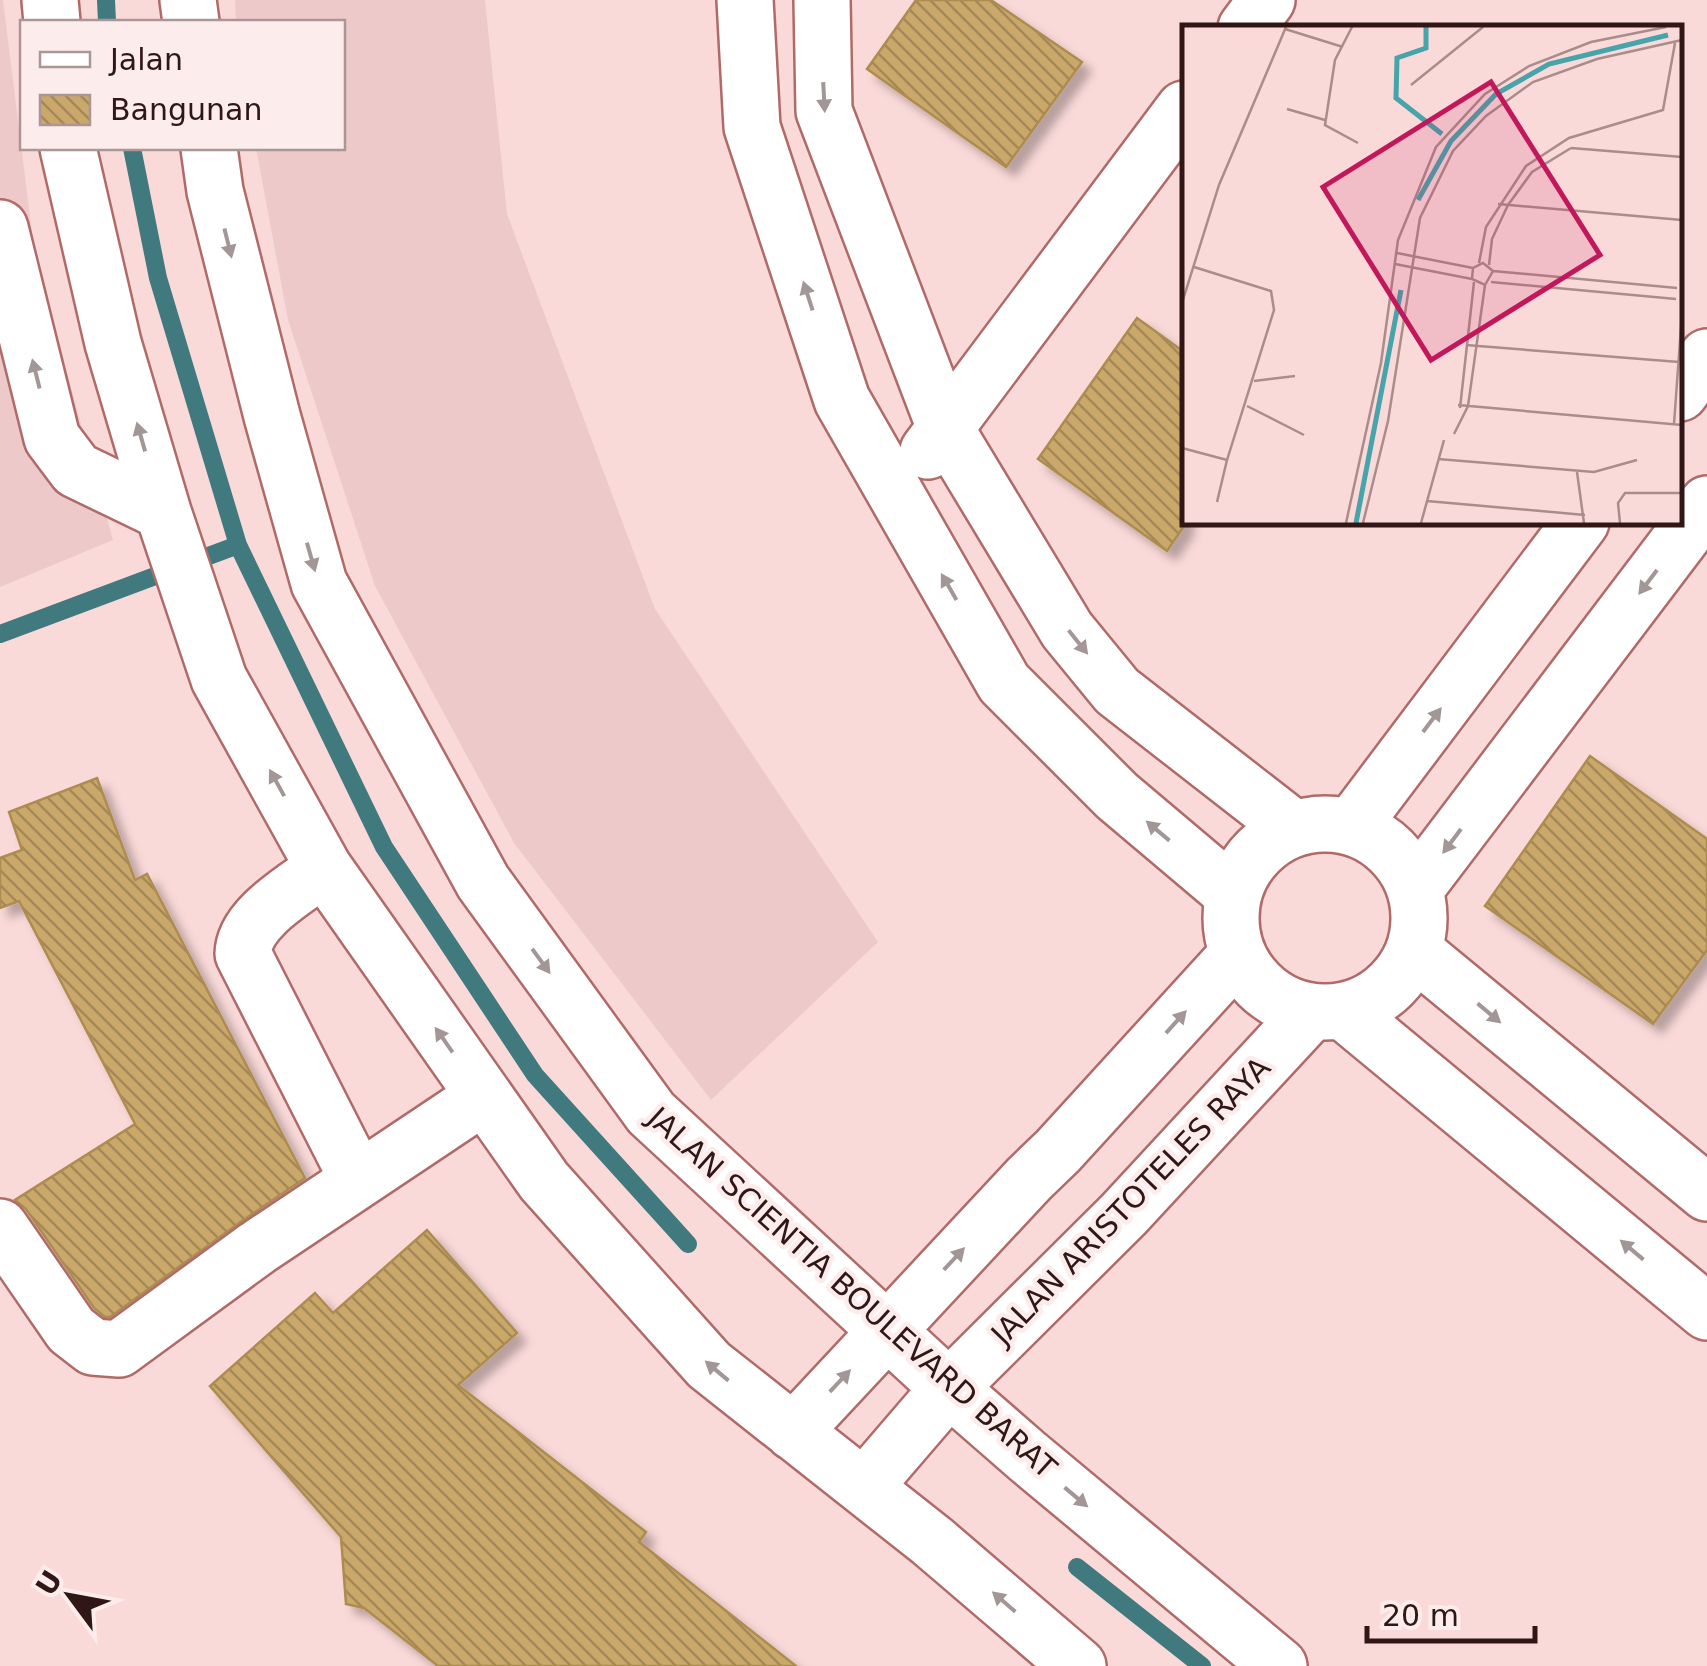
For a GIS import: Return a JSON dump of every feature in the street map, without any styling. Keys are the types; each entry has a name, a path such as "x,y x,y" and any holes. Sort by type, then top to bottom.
{"street":[{"path":"745,0 752,127 842,400 1004,683 1117,796 1232,894"},
{"path":"822,0 824,110 945,428 1068,630 1117,692 1292,828"},
{"path":"1248,25 1266,0"},
{"path":"896,496 1182,112"},
{"path":"68,150 113,344 166,521 220,680 324,868 544,1180 708,1365 932,1541 1078,1666"},
{"name":"JALAN SCIENTIA BOULEVARD BARAT","path":"209,150 215,191 267,398 319,583 483,882 651,1113 950,1388 1279,1666"},
{"path":"0,228 52,438 76,470 166,521"},
{"path":"1682,390 1707,357"},
{"path":"1416,888 1707,504"},
{"path":"1352,826 1580,525"},
{"path":"1707,1193 1414,951 1420,919 1416,888 1401,860 1380,839 1352,826 1322,823 1292,828 1265,844 1245,866 1232,894 1230,925 1237,955 1254,982 1280,1002 1327,1012 1707,1312"},
{"path":"324,868 260,916 243,943 243,954 358,1180"},
{"name":"JALAN ARISTOTELES RAYA","path":"864,1487 950,1388 1327,1012 1373,1000 1398,979 1414,951"},
{"path":"793,1432 1237,955"},
{"path":"0,1226 71,1330 94,1347 118,1349 257,1248 484,1096"}],"shaded area":[{"path":"3,0 35,256 113,540 0,587"},
{"path":"235,0 485,0 507,214 655,609 878,942 711,1100 514,843 375,586 288,320 256,150 345,150 345,20 236,20"}],"building":[{"path":"916,0 991,0 1082,62 1006,167 867,69"},
{"path":"1137,318 1182,351 1184,526 1167,551 1038,459"},
{"path":"1590,756 1707,839 1707,950 1653,1024 1485,906"},
{"path":"97,778 135,880 147,874 305,1178 110,1317 94,1308 26,1209 15,1200 135,1124 19,901 0,908 0,858 22,850 9,812"},
{"path":"427,1230 517,1333 458,1385 646,1532 639,1542 796,1666 438,1666 364,1608 346,1604 341,1537 210,1386 315,1293 333,1313"}],"waterway":[{"path":"106,0 107,20"},
{"path":"132,150 158,278 238,545 384,847 535,1075 688,1244"},
{"path":"0,634 238,545"},
{"path":"1077,1567 1202,1666"}]}
